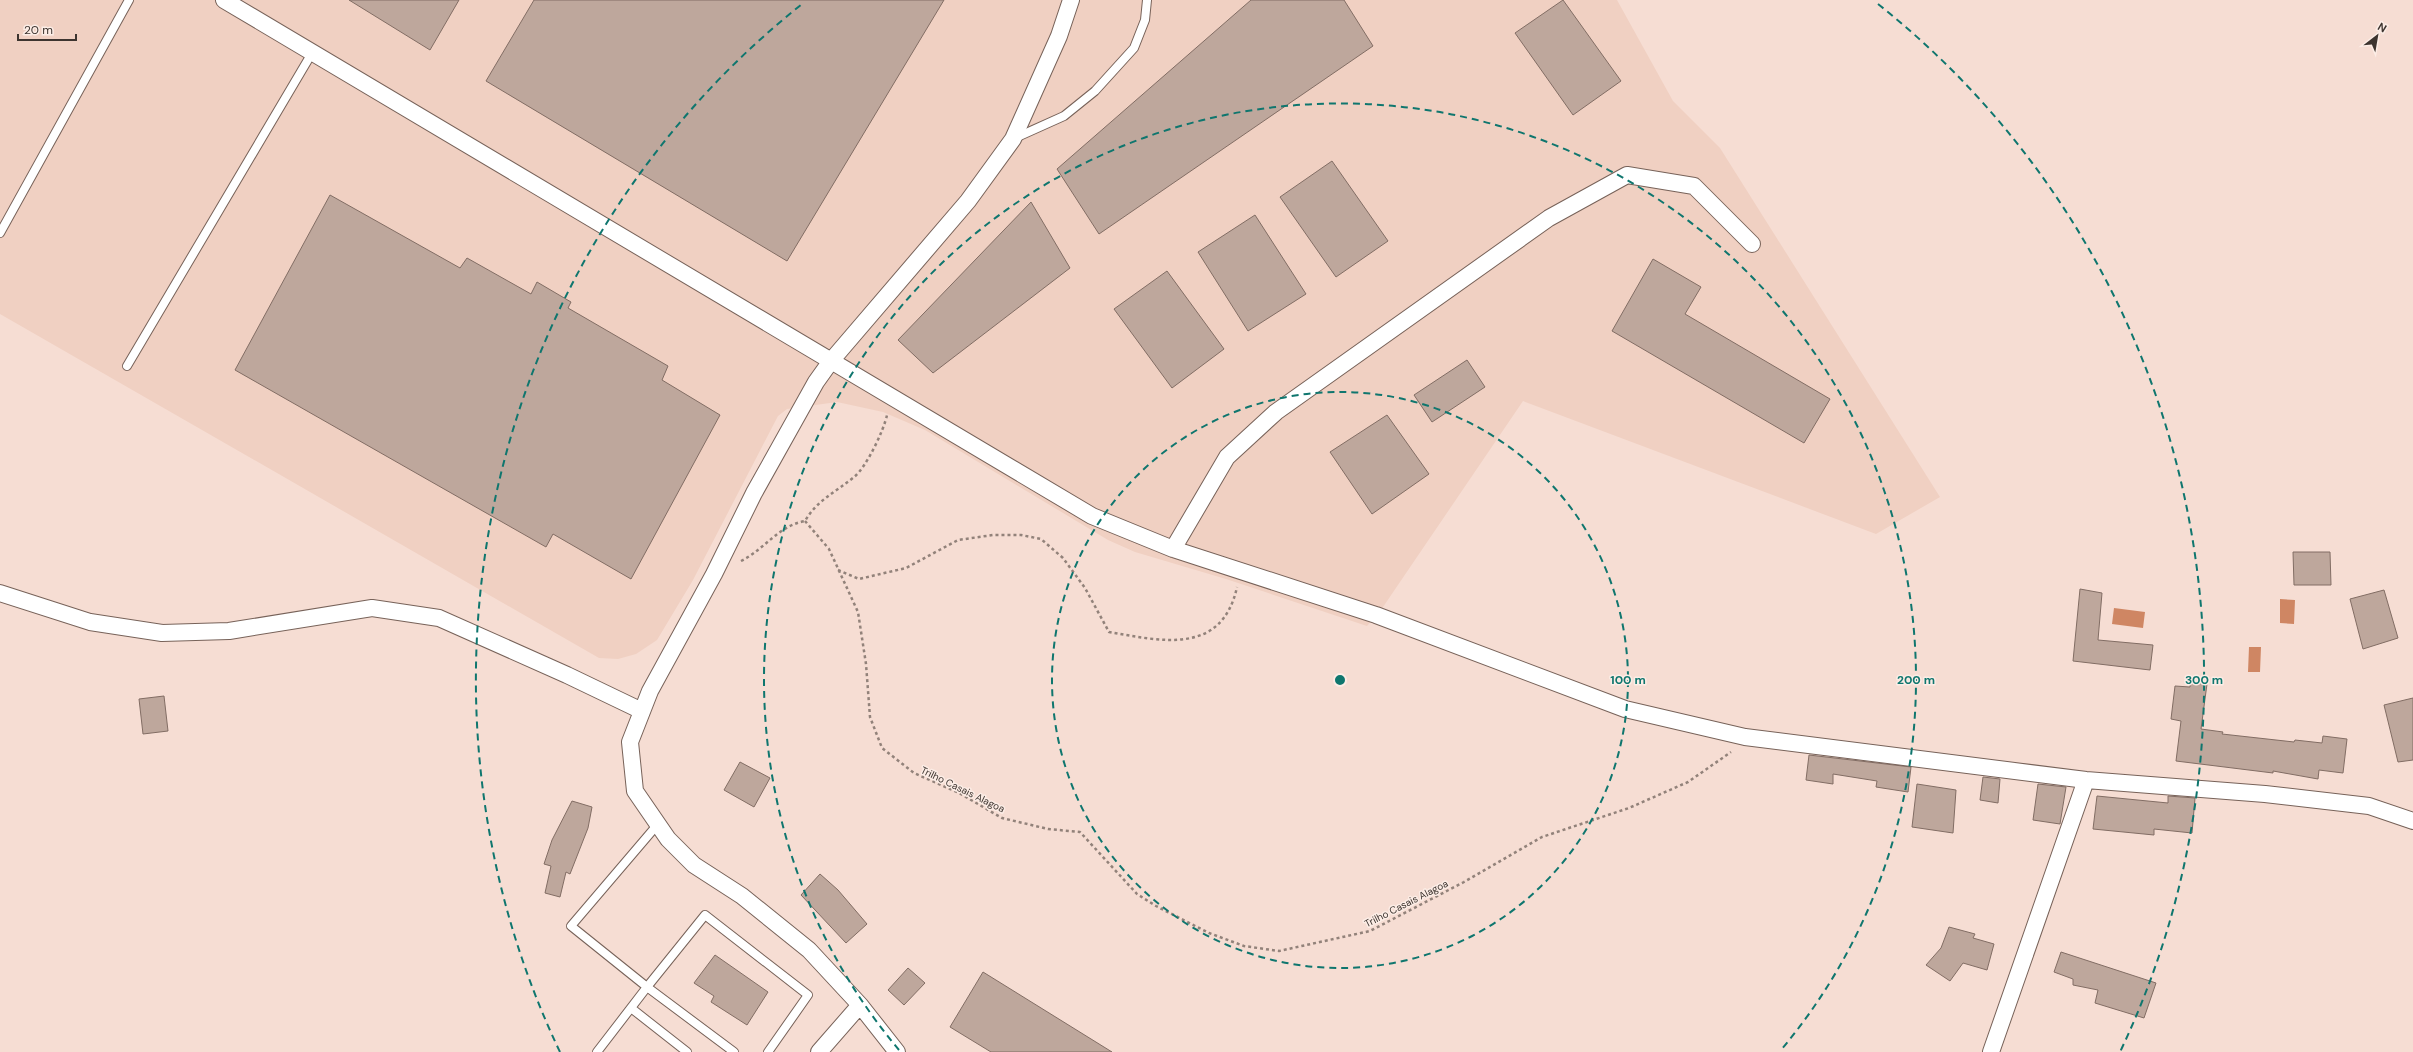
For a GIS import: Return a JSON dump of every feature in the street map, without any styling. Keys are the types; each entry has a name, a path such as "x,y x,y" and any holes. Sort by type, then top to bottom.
{"street":[{"path":"224,0 1092,516 1173,550 1376,615 1625,709 1752,738 2086,780 2265,794 2369,806 2413,821"},
{"path":"896,1052 860,1005 809,950 742,896 694,865 668,839 635,791 630,742 650,691 714,574 754,494 816,382 831,361 968,202 1013,139 1059,36 1071,0"},
{"path":"1173,550 1227,457 1276,412 1549,218 1627,175 1694,186 1752,244"},
{"path":"0,593 90,622 162,633 229,631 372,608 439,618 567,675 642,711"},
{"path":"1991,1052 2086,780"},
{"path":"819,1052 860,1005"}],"lane":[{"path":"0,233 128,0"},
{"path":"1013,139 1064,116 1095,91 1134,48 1145,20 1147,0"},
{"path":"127,366 312,53"},
{"path":"658,824 571,926 647,987 734,1052"},
{"path":"597,1052 705,915 808,995 768,1052"},
{"path":"631,1008 687,1052"}],"path":[{"path":"714,574 755,554 775,534 793,523 805,521 811,511 829,494 855,476 884,430 889,409 875,386"},
{"name":"Trilho Casais Alagoa","path":"805,521 829,549 858,612 866,664 870,717 882,748 914,773 959,793 1002,818 1048,829 1080,832 1137,894 1181,920 1244,946 1279,951 1370,931 1464,882 1542,837 1629,808 1688,782 1752,738"},
{"path":"838,570 859,578 906,568 958,540 993,535 1021,535 1040,539 1063,558 1098,611 1109,632 1152,640 1181,642 1212,631 1233,603 1240,571"}],"shaded area":[{"path":"0,0 1617,0 1673,101 1720,148 1940,497 1876,534 1523,401 1383,607 1367,626 1226,579 1135,552 1108,540 925,430 883,412 837,402 787,409 778,416 693,580 657,640 636,654 618,659 599,658 0,314"},
{"path":"2280,599 2295,600 2294,624 2280,623"},
{"path":"2114,608 2145,612 2143,628 2112,624"},
{"path":"2249,647 2261,647 2260,672 2248,672"}],"building":[{"path":"349,0 459,0 430,50"},
{"path":"534,0 944,0 787,261 486,81"},
{"path":"1251,0 1344,0 1373,46 1099,234 1057,169"},
{"path":"1563,0 1621,81 1573,115 1515,33"},
{"path":"1332,161 1388,241 1336,277 1280,197"},
{"path":"330,195 460,268 467,258 531,294 537,282 571,302 568,308 668,366 662,380 720,415 631,579 553,534 546,547 235,370"},
{"path":"1031,202 1070,268 933,373 898,340"},
{"path":"1255,215 1306,294 1248,331 1198,252"},
{"path":"1653,259 1701,287 1685,314 1830,399 1804,443 1612,331"},
{"path":"1167,271 1224,349 1172,388 1114,309"},
{"path":"1467,360 1485,387 1432,422 1414,395"},
{"path":"1387,415 1429,474 1372,514 1330,452"},
{"path":"2293,552 2330,552 2331,585 2294,585"},
{"path":"2080,589 2102,593 2098,640 2153,645 2150,670 2073,661"},
{"path":"2384,590 2398,638 2363,649 2350,599"},
{"path":"2190,683 2207,684 2201,729 2223,732 2222,734 2294,742 2295,740 2322,743 2323,736 2347,739 2343,773 2319,770 2318,779 2273,771 2273,773 2176,761 2181,721 2171,719 2175,686 2190,687"},
{"path":"164,696 168,731 143,734 139,699"},
{"path":"2413,698 2413,760 2398,762 2384,705"},
{"path":"1809,755 1911,767 1908,792 1876,787 1877,781 1833,774 1833,784 1806,780"},
{"path":"740,762 770,778 754,807 724,790"},
{"path":"1983,777 2000,779 1998,803 1980,800"},
{"path":"1917,784 1956,790 1953,833 1912,827"},
{"path":"2038,784 2066,787 2060,824 2033,820"},
{"path":"2097,796 2168,803 2168,796 2195,798 2192,833 2154,829 2154,835 2093,829"},
{"path":"572,801 592,807 588,828 570,874 566,872 560,897 545,893 551,866 544,864 552,840"},
{"path":"820,874 838,890 867,924 846,943 801,895"},
{"path":"1949,927 1975,934 1973,938 1994,944 1987,970 1963,963 1950,981 1926,965 1941,948"},
{"path":"2061,952 2156,983 2144,1018 2095,1003 2098,990 2073,985 2073,979 2054,972"},
{"path":"715,955 768,992 747,1025 711,1002 714,996 694,983"},
{"path":"908,968 925,983 904,1005 888,990"},
{"path":"983,972 1112,1052 991,1052 950,1027"}]}
